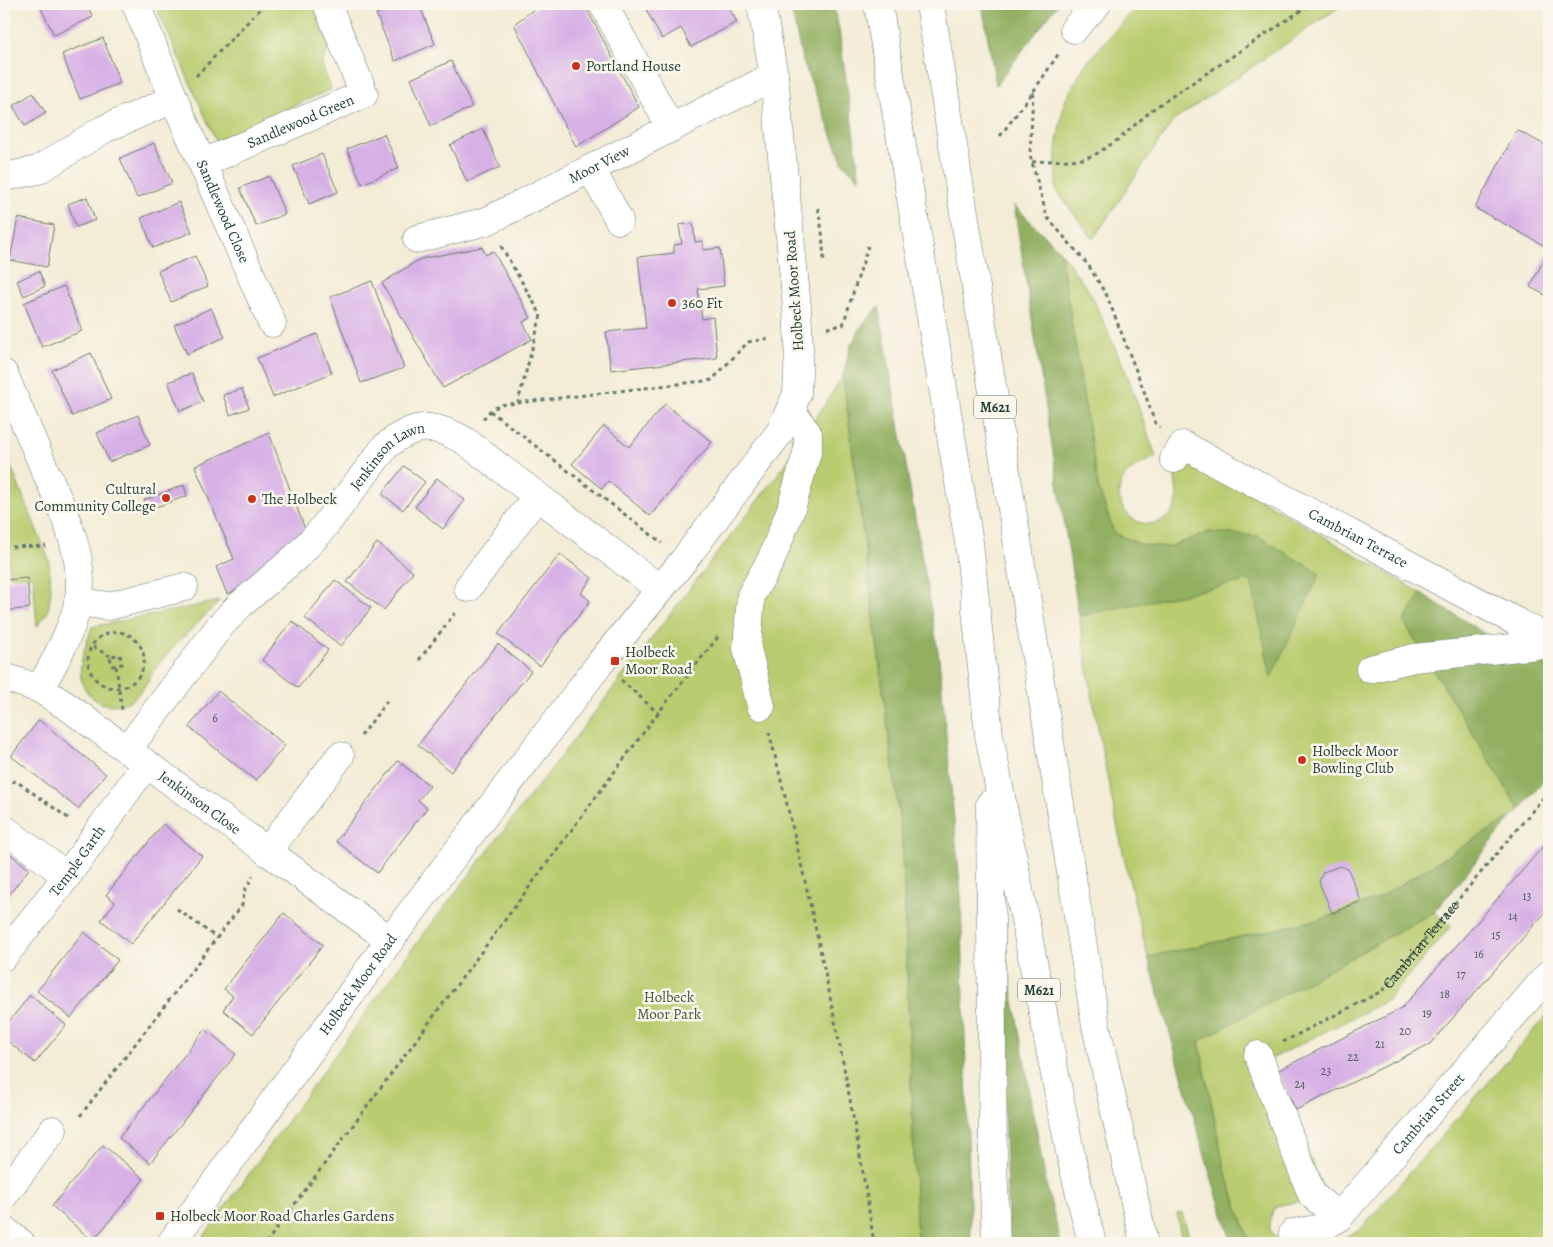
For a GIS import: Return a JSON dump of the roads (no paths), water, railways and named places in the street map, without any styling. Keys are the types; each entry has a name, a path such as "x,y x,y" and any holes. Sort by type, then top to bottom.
{"main road":[{"name":"Sandlewood Close","path":"136,4 174,99 272,323"},
{"name":"Sandlewood Green","path":"203,163 364,94 327,4"},
{"path":"603,4 671,128"},
{"name":"Holbeck Moor Road","path":"171,1243 390,940 601,662 684,560 780,432 791,410 797,394 800,349 799,333 774,76 761,4"},
{"name":"M621","path":"878,4 969,542 989,736 1071,1156 1092,1243"},
{"name":"M621","path":"930,4 1096,1026 1144,1243"},
{"path":"1074,29 1097,4"},
{"name":"Moor View","path":"417,239 487,221 774,76"},
{"path":"4,177 38,170 104,128 174,99"},
{"path":"591,168 619,220"},
{"path":"4,374 62,509 74,546 79,573 78,602 67,636 40,689"},
{"path":"761,706 747,648 751,595 771,560 791,509 808,448 808,434 791,410"},
{"name":"Jenkinson Lawn","path":"136,757 220,626 240,605 297,556 313,539 385,447 398,436 414,429 430,427 447,431 466,442 660,590"},
{"name":"Cambrian Terrace","path":"1179,452 1549,639"},
{"path":"468,588 537,496"},
{"path":"78,602 109,606 184,587"},
{"path":"1370,669 1414,658 1549,644"},
{"name":"Jenkinson Close","path":"4,677 40,689 68,707 390,940"},
{"path":"989,736 993,1162 996,1243"},
{"path":"267,852 340,756"},
{"name":"Temple Garth","path":"4,956 94,837 136,757"},
{"path":"4,829 66,876"},
{"name":"Cambrian Street","path":"1293,1233 1322,1228 1338,1217 1549,974"},
{"path":"1258,1055 1312,1196 1338,1217"},
{"path":"4,1195 53,1130"},
{"path":"4,1230 21,1243"}],"place":[{"name":"Portland House","path":"576,66"},
{"name":"360 Fit","path":"672,303"},
{"name":"Cultural Community College","path":"166,498"},
{"name":"The Holbeck","path":"252,499"},
{"name":"Holbeck Moor Road","path":"615,661"},
{"name":"Holbeck Moor Bowling Club","path":"1302,760"},
{"name":"Holbeck Moor Road Charles Gardens","path":"160,1216"}],"park label":[{"name":"Holbeck Moor Park","path":"669,1006"}]}
